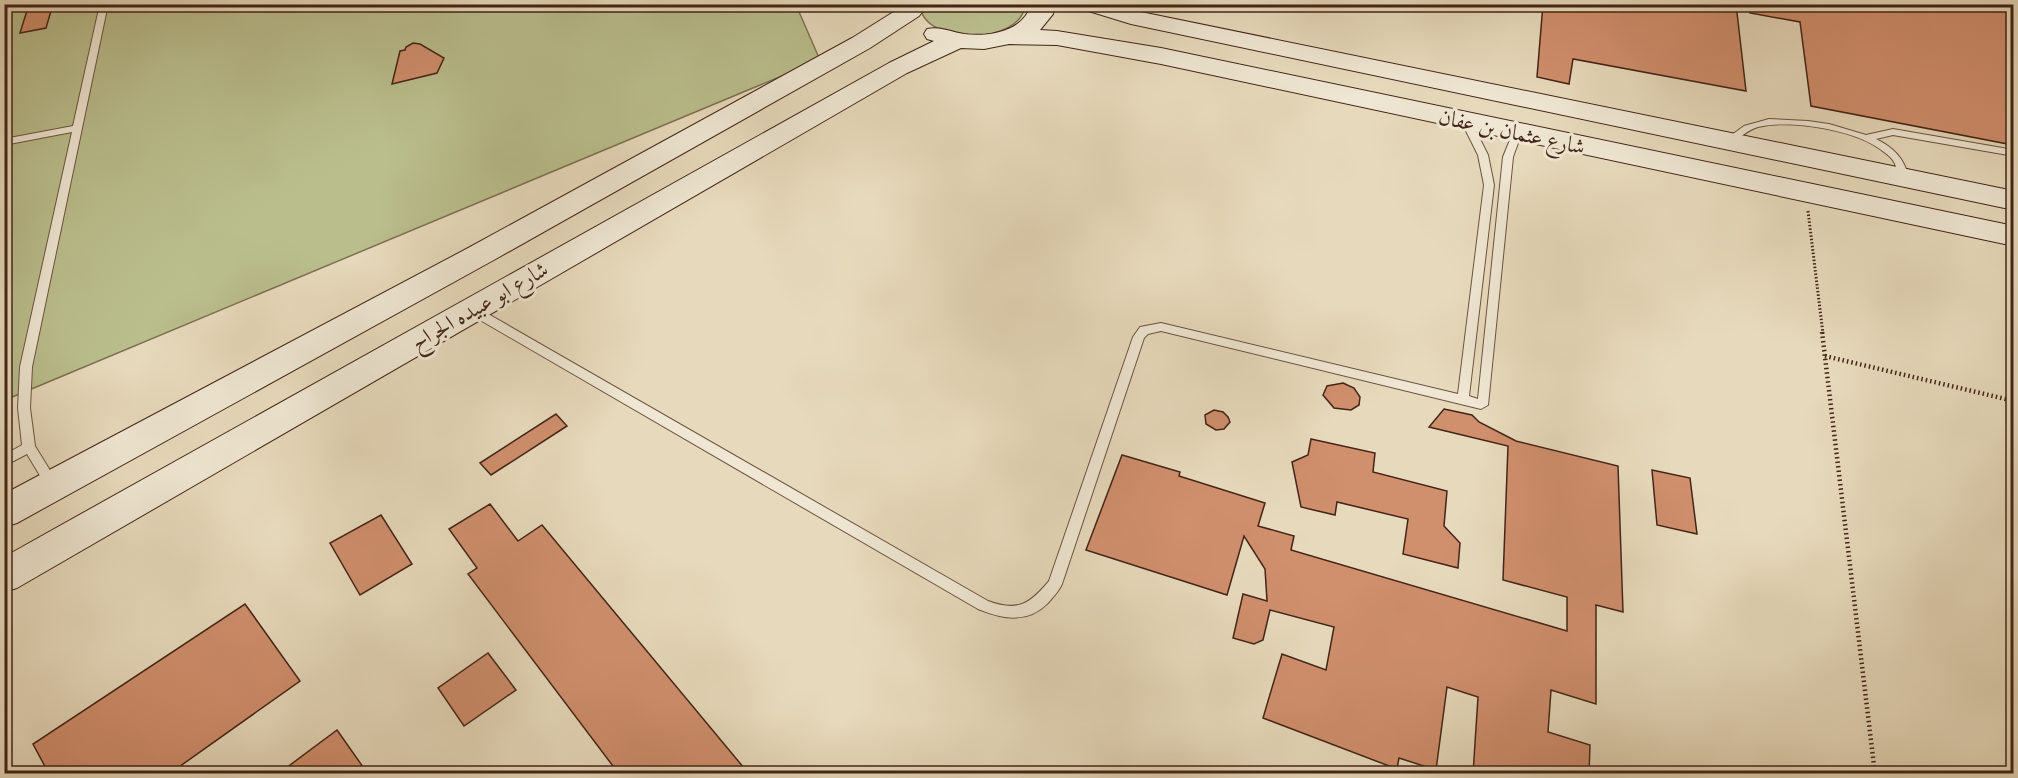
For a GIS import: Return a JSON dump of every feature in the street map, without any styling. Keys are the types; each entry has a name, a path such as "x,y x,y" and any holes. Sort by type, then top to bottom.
{"main road":[{"path":"911,8 919,24 935,34 957,40 992,41 1025,30 1037,20 1043,4"},
{"name":"شارع عثمان بن عفان","path":"1089,4 1131,17 2013,201"},
{"name":"شارع ابو عبيده الجراح","path":"4,512 861,43 911,8"},
{"name":"شارع عثمان بن عفان","path":"1008,37 1057,38 1099,44 2013,236"},
{"name":"شارع ابو عبيده الجراح","path":"4,576 898,68 957,40"}],"lane":[{"path":"53,486 29,447 24,408 26,367 104,4"},
{"path":"1463,399 1489,192 1483,155 1466,121"},
{"path":"1727,142 1754,125 1783,121 1834,127 1864,138 1894,155 1902,167 1904,178"},
{"path":"4,142 78,128"},
{"path":"472,310 983,605 1002,613 1025,612 1041,602 1055,584 1139,337 1144,330 1161,327 1480,404 1485,400 1508,157 1517,132"},
{"path":"1864,138 1893,132 2013,153"},
{"path":"4,461 29,447"}],"path":[{"path":"1806,193 1875,774"},
{"path":"1825,356 2013,401"}],"green space":[{"path":"920,4 1025,4 1020,18 1008,27 992,33 972,36 953,34 937,28 925,18"},
{"path":"5,5 796,5 820,60 5,400"}],"building":[{"path":"29,4 53,4 46,28 20,33"},
{"path":"1543,4 1736,4 1746,91 1573,59 1569,84 1537,77"},
{"path":"1751,4 2013,4 2013,145 1811,106 1800,22 1750,13"},
{"path":"413,43 420,44 444,58 437,73 392,84 400,51"},
{"path":"1343,383 1354,388 1360,397 1359,405 1351,410 1334,408 1323,395 1327,386"},
{"path":"1444,409 1472,415 1479,422 1516,441 1618,466 1623,612 1596,605 1596,704 1551,690 1548,732 1590,745 1589,774 1473,774 1478,697 1447,687 1436,770 1399,758 1397,769 1263,718 1282,654 1326,670 1334,627 1270,610 1263,640 1254,644 1233,638 1243,594 1267,601 1265,569 1244,536 1227,595 1086,550 1122,455 1180,472 1179,476 1265,503 1258,526 1294,536 1291,550 1567,631 1567,597 1503,580 1508,446 1429,427"},
{"path":"1214,410 1223,412 1228,417 1230,422 1224,429 1216,430 1206,424 1205,415"},
{"path":"556,414 567,426 491,475 480,463"},
{"path":"1311,439 1375,453 1373,472 1447,491 1444,526 1460,543 1458,568 1403,554 1408,519 1337,502 1335,515 1301,507 1292,462 1308,455"},
{"path":"1652,470 1690,478 1697,534 1657,525"},
{"path":"490,504 518,541 542,525 749,774 619,774 468,574 477,568 449,529"},
{"path":"381,515 412,564 360,595 330,543"},
{"path":"245,604 300,681 169,774 49,774 33,744"},
{"path":"488,653 516,690 464,726 438,688"},
{"path":"337,730 368,774 278,774"}]}
